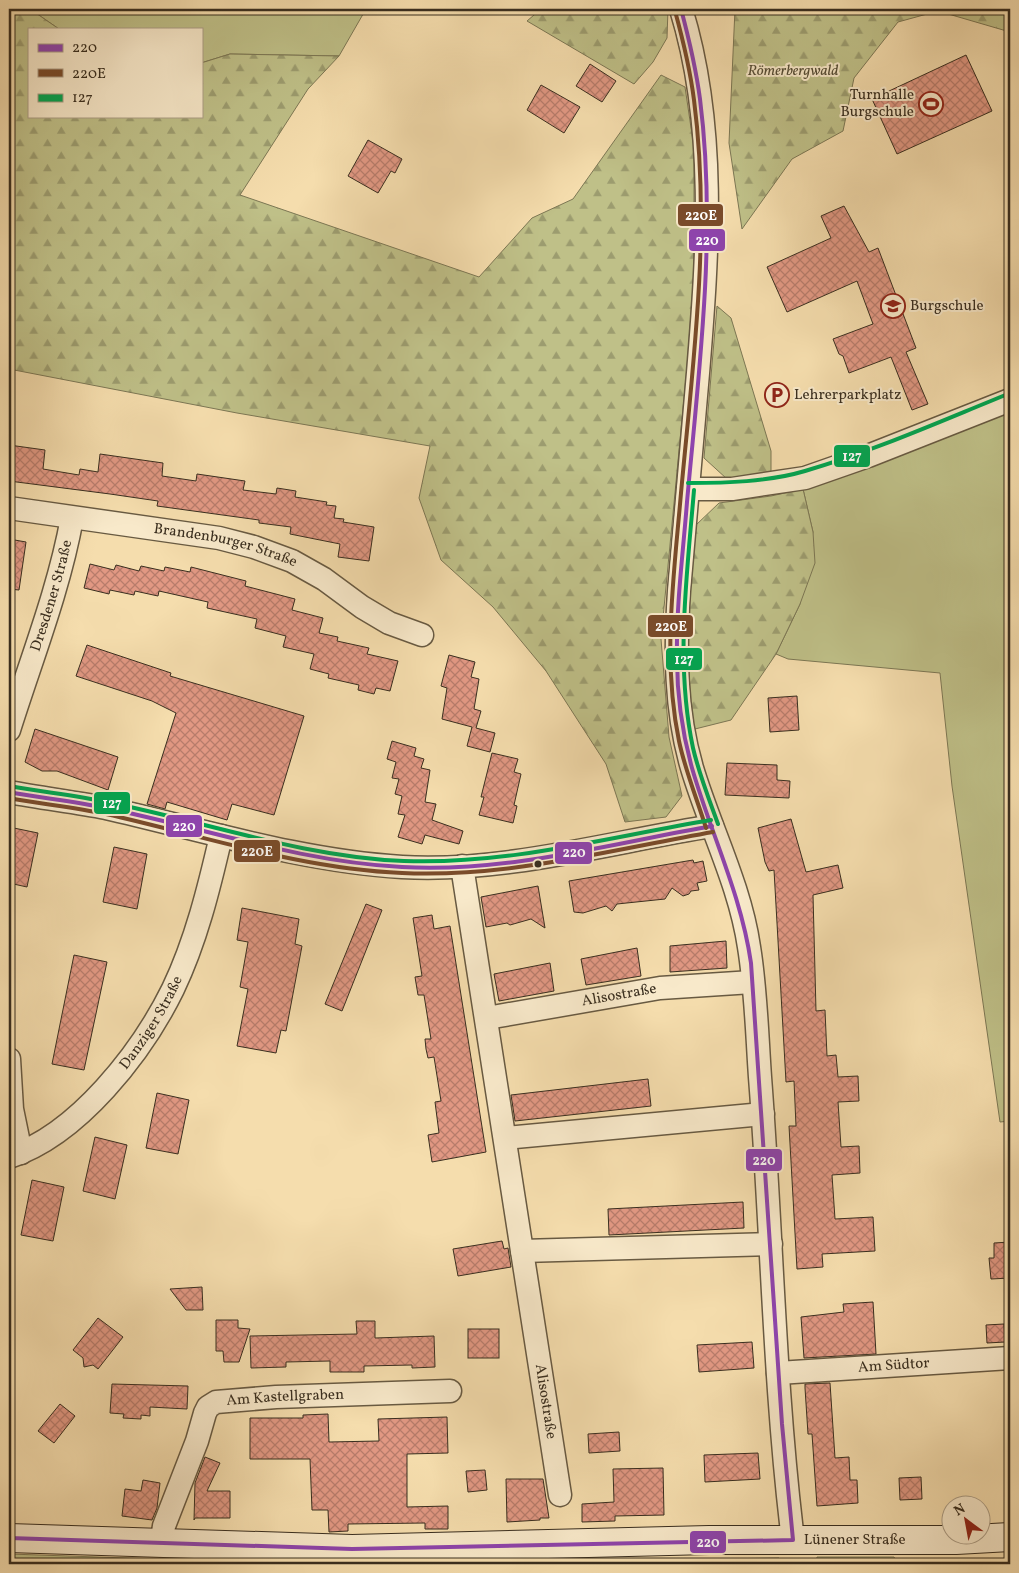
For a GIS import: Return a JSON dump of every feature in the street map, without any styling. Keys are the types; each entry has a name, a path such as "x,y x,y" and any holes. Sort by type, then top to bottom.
{"main road":[{"name":"Lünener Straße","path":"9,1538 161,1545 352,1550 793,1540 956,1540 1010,1537"}],"street":[{"path":"681,9 698,85 705,154 708,227 676,643 679,694 685,740 712,826 731,878 742,914 749,947 763,1114 778,1374 793,1540"},
{"path":"688,489 732,489 805,478 868,456 1010,400"},
{"name":"Brandenburger Straße","path":"9,508 219,538 254,547 292,561 324,579 362,607 389,623 422,635"},
{"name":"Dresdener Straße","path":"9,730 49,607 67,545 72,518"},
{"path":"9,792 104,808 221,836 357,863 403,867 462,866 536,857 712,826"},
{"name":"Danziger Straße","path":"15,1155 49,1139 86,1108 144,1037 173,989 193,939 221,836"},
{"name":"Alisostraße","path":"462,866 560,1495"},
{"name":"Alisostraße","path":"487,1018 660,988 752,982"},
{"path":"9,1059 15,1155"},
{"path":"505,1138 763,1114"},
{"path":"522,1251 771,1244"},
{"name":"Am Südtor","path":"778,1374 1010,1358"},
{"name":"Am Kastellgraben","path":"161,1545 164,1526 197,1441 204,1413 208,1407 216,1402 276,1397 450,1391"}],"green space":[{"path":"9,9 30,9 58,28 28,28 28,118 202,118 202,63 230,54 339,56 308,89 240,195 479,277 532,218 573,199 661,75 685,87 694,148 694,273 661,639 669,737 682,796 666,817 625,822 606,764 546,671 493,607 441,560 419,498 430,446 237,413 9,369"},
{"path":"30,9 366,9 339,56 230,54 202,63 202,28 58,28"},
{"path":"541,9 668,9 667,38 653,62 634,84 527,21"},
{"name":"Römerbergwald","path":"735,9 1010,9 1010,32 938,11 898,22 854,78 843,131 792,159 742,229 729,143"},
{"path":"717,306 731,318 771,451 771,474 727,479 704,458"},
{"path":"1010,409 1010,1121 1000,1122 952,786 940,673 788,659 776,654 800,604 813,532 803,489"},
{"path":"803,489 813,532 815,563 800,604 776,654 731,720 691,730 685,641 696,525 719,503 771,496"},
{"path":"9,1554 305,1564 9,1564"},
{"path":"817,1557 894,1557 898,1564 816,1564"},
{"path":"779,1558 784,1564 401,1564"}],"building":[{"name":"Turnhalle Burgschule","path":"966,55 992,111 897,154 872,99"},
{"path":"590,64 616,81 602,102 576,86"},
{"path":"541,85 580,107 564,133 527,110"},
{"path":"368,140 402,159 395,173 391,171 378,193 348,176"},
{"path":"844,206 869,252 878,248 916,348 906,352 928,404 912,410 891,357 849,373 843,356 839,354 833,339 873,324 857,281 787,312 767,267 831,238 821,216"},
{"path":"9,445 45,450 43,469 79,475 80,469 98,472 100,454 163,463 162,476 196,481 197,474 245,481 243,490 276,494 277,488 296,491 295,497 327,502 326,505 336,506 334,518 344,519 343,522 374,527 369,561 338,557 340,544 290,534 291,527 259,523 259,520 157,506 158,501 9,481"},
{"path":"9,539 26,542 19,590 9,589"},
{"path":"90,564 114,570 116,565 139,571 141,566 164,571 165,567 190,572 191,567 246,581 245,586 295,599 292,610 323,618 319,633 338,637 337,641 369,648 367,654 398,661 390,691 376,688 374,694 358,690 359,685 328,678 329,674 310,669 314,654 283,647 286,636 255,628 257,619 207,608 208,602 159,591 158,596 135,591 134,595 110,590 109,594 84,588"},
{"path":"87,645 171,673 170,676 304,716 274,815 232,804 227,820 167,802 165,809 147,804 176,713 152,701 76,676"},
{"path":"449,655 475,662 471,677 479,679 474,709 481,711 476,728 495,733 490,752 467,746 472,727 442,719 447,688 441,686"},
{"path":"797,696 799,730 770,732 768,698"},
{"path":"35,729 118,757 108,790 57,771 42,771 25,762"},
{"path":"392,741 416,748 414,756 424,759 421,768 430,770 425,802 436,804 432,820 463,831 459,844 425,835 422,844 398,837 405,815 398,814 402,796 395,794 399,779 392,778 396,762 387,759"},
{"path":"492,753 518,759 514,772 521,774 514,805 517,806 513,823 479,815 484,797 481,797"},
{"path":"727,763 777,765 777,780 790,781 789,798 725,795"},
{"path":"791,819 806,872 838,865 843,888 813,895 816,1011 825,1010 827,1056 836,1055 838,1077 858,1076 859,1101 838,1102 841,1147 859,1146 860,1173 832,1175 835,1219 873,1217 875,1251 822,1254 823,1267 797,1269 789,1126 796,1126 794,1081 786,1082 774,870 769,871 765,862 758,828"},
{"path":"9,827 38,833 27,887 9,883"},
{"path":"114,847 147,854 137,909 103,902"},
{"path":"693,860 694,863 703,861 707,881 697,883 699,890 691,891 683,896 672,888 665,899 617,904 612,911 606,906 583,913 574,912 569,881"},
{"path":"538,886 545,928 531,919 510,925 507,923 486,927 481,897"},
{"path":"366,904 382,910 342,1011 325,1004"},
{"path":"242,908 299,919 295,944 302,946 286,1031 281,1030 276,1053 237,1046 248,989 240,987 248,942 237,940"},
{"path":"432,915 434,929 450,926 486,1152 432,1162 428,1135 439,1133 435,1102 441,1101 434,1057 428,1058 426,1049 425,1039 431,1039 424,995 418,995 415,977 422,976 413,918"},
{"path":"726,941 727,968 670,972 670,946"},
{"path":"637,948 641,976 586,985 581,959"},
{"path":"74,955 107,962 84,1070 52,1064"},
{"path":"550,963 554,991 499,1001 494,974"},
{"path":"648,1079 651,1106 515,1121 511,1095"},
{"path":"157,1093 189,1100 178,1154 146,1148"},
{"path":"95,1137 127,1145 115,1199 83,1191"},
{"path":"32,1180 64,1187 53,1241 21,1235"},
{"path":"743,1202 744,1228 609,1235 608,1209"},
{"path":"502,1241 504,1249 508,1248 511,1267 458,1276 453,1249"},
{"path":"1010,1242 1010,1278 991,1279 989,1258 994,1258 994,1243"},
{"path":"202,1287 203,1310 186,1310 170,1289"},
{"path":"873,1302 876,1354 804,1358 801,1317 844,1312 843,1304"},
{"path":"98,1318 123,1337 98,1369 93,1365 84,1367 83,1358 73,1350"},
{"path":"216,1320 238,1320 238,1328 250,1329 239,1362 224,1362 223,1351 216,1351"},
{"path":"356,1321 375,1321 375,1338 434,1336 435,1367 412,1368 412,1365 364,1366 364,1372 330,1372 330,1361 286,1362 286,1367 251,1368 250,1336 357,1334"},
{"path":"1004,1324 1005,1342 987,1343 986,1325"},
{"path":"468,1329 499,1329 499,1358 468,1358"},
{"path":"752,1342 754,1368 699,1372 697,1345"},
{"path":"830,1383 835,1458 849,1457 850,1480 857,1480 858,1503 817,1506 812,1434 808,1434 805,1384"},
{"path":"112,1384 188,1386 187,1409 150,1407 150,1416 141,1415 141,1419 123,1418 124,1414 110,1413"},
{"path":"60,1404 75,1416 54,1443 38,1431"},
{"path":"328,1414 329,1442 379,1441 378,1419 447,1417 448,1453 407,1454 407,1507 448,1506 448,1529 425,1529 425,1523 348,1524 348,1531 329,1532 328,1510 312,1510 310,1459 250,1459 250,1418 303,1418 303,1415"},
{"path":"619,1432 620,1451 589,1453 588,1434"},
{"path":"758,1453 760,1479 705,1482 704,1455"},
{"path":"205,1457 220,1463 207,1491 230,1491 230,1518 195,1518 194,1520 195,1483"},
{"path":"663,1468 664,1515 615,1516 615,1521 582,1522 582,1504 614,1502 613,1469"},
{"path":"485,1470 487,1490 468,1492 466,1471"},
{"path":"921,1477 922,1499 900,1500 899,1478"},
{"path":"506,1479 543,1479 549,1518 507,1522"},
{"path":"143,1480 160,1483 157,1508 152,1520 122,1516 125,1489 141,1491"}],"transit line":[{"name":"220","path":"9,1538 352,1549 793,1540 782,1424 751,963 733,888 688,754 678,686 677,638 679,600 701,351 707,250 705,149 700,99 681,9"},
{"name":"220E","path":"675,11 686,55 694,100 699,149 701,247 695,346 673,586 670,648 671,679 679,741 706,828"},
{"name":"127","path":"688,483 762,480 791,475 882,445 1008,394"},
{"name":"127","path":"694,490 684,619 685,684 693,748 718,824"},
{"name":"127","path":"10,786 107,802 292,846 366,858 404,861 481,859 520,854 711,820"},
{"name":"220","path":"9,792 106,808 290,851 364,864 402,867 480,866 558,856 712,826"},
{"name":"220E","path":"9,798 106,814 290,858 364,870 402,873 441,873 519,867 713,832"}],"place":[{"name":"Turnhalle Burgschule","path":"931,104"},
{"name":"Burgschule","path":"893,306"},
{"name":"Lehrerparkplatz","path":"777,395"}]}
